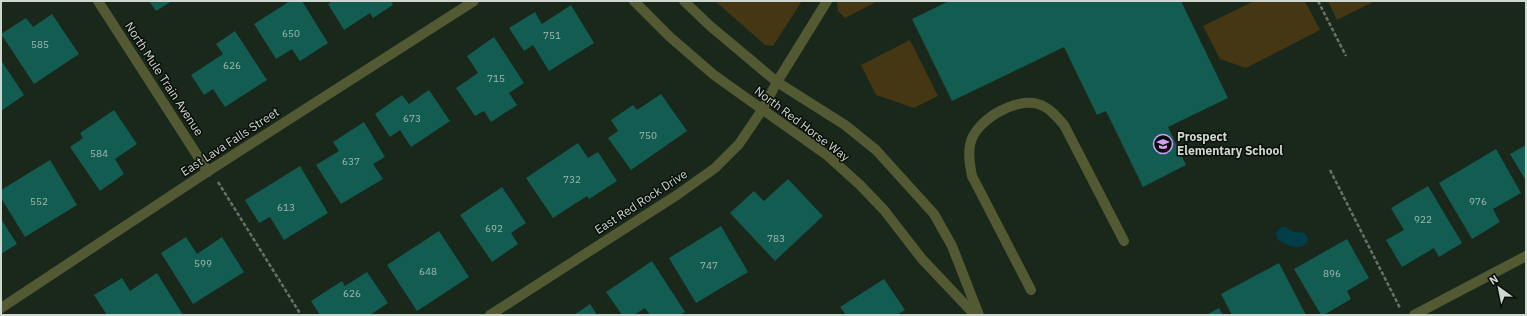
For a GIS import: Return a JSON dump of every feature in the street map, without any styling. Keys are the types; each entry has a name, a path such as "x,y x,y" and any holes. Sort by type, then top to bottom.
{"street":[{"name":"North Mule Train Avenue","path":"98,1 209,171"},
{"name":"East Lava Falls Street","path":"1,308 209,171 474,1"},
{"name":"North Red Horse Way","path":"634,1 670,37 714,75 828,156 860,185 884,210 922,259 975,315"},
{"name":"North Red Horse Way","path":"684,1 709,25 777,82 845,125 876,150 905,180 934,214 952,246 979,315"},
{"name":"East Red Rock Drive","path":"490,315 677,195 715,168 739,144 762,110 786,66 804,41 827,1"},
{"path":"1031,290 972,176 969,160 970,144 977,129 986,119 1016,104 1026,102 1039,104 1054,113 1064,125 1124,241"},
{"path":"1414,315 1526,256"}],"path":[{"path":"1318,1 1346,56"},
{"path":"1330,170 1400,308"},
{"path":"209,171 301,315"}],"shaded area":[{"path":"715,1 802,1 773,46 765,45"},
{"path":"837,1 878,1 845,18 838,11"},
{"path":"1254,1 1305,1 1320,30 1246,68 1220,59 1203,26"},
{"path":"1328,1 1375,1 1337,20"},
{"path":"910,40 938,96 914,108 876,95 861,65"}],"water":[{"path":"1281,227 1286,227 1295,232 1302,232 1308,239 1304,245 1300,247 1289,246 1277,239 1276,233"}],"building":[{"path":"149,1 172,1 156,11"},
{"path":"290,1 302,1 328,43 300,61 292,49 276,59 254,24"},
{"path":"333,1 391,1 393,5 373,18 370,13 344,30 328,4"},
{"path":"949,1 1181,1 1228,98 1168,127 1186,165 1143,187 1106,111 1097,115 1064,47 952,101 912,19"},
{"path":"571,5 594,43 549,71 533,45 524,51 509,28 535,12 542,24"},
{"path":"52,14 79,54 34,84 1,34 26,18 33,27"},
{"path":"235,31 267,80 225,107 213,89 204,95 191,75 223,54 216,44"},
{"path":"494,37 524,83 509,93 517,105 491,122 484,111 475,116 456,88 478,73 467,56"},
{"path":"1,60 24,95 1,111"},
{"path":"429,90 450,121 411,147 400,130 390,137 375,114 402,95 409,104"},
{"path":"661,94 687,131 631,170 608,138 618,131 611,120 633,105 637,110"},
{"path":"114,110 137,144 115,159 124,174 100,191 70,147 83,138 80,133"},
{"path":"364,122 385,157 373,164 383,179 341,204 316,165 339,151 333,142"},
{"path":"578,143 588,158 598,152 617,181 589,199 587,196 553,218 526,178"},
{"path":"1526,145 1526,181 1510,154"},
{"path":"1496,149 1521,193 1493,209 1500,222 1472,239 1439,183"},
{"path":"50,160 77,205 25,237 1,198 1,190"},
{"path":"300,166 328,213 284,240 270,217 259,223 245,200"},
{"path":"788,179 823,216 775,261 730,213 754,191 764,201"},
{"path":"1428,186 1462,243 1439,257 1434,248 1402,267 1386,240 1404,230 1391,208"},
{"path":"502,187 526,223 511,233 518,244 492,262 460,215"},
{"path":"1,219 17,244 1,254"},
{"path":"721,226 748,272 696,303 669,258"},
{"path":"439,231 469,277 417,311 387,265"},
{"path":"186,237 197,254 222,237 244,272 193,304 161,253"},
{"path":"1347,239 1369,278 1347,291 1351,299 1324,315 1321,315 1294,269"},
{"path":"652,261 685,312 680,315 650,315 645,308 634,315 622,315 606,292"},
{"path":"1279,263 1306,315 1232,315 1221,294"},
{"path":"367,272 388,303 370,315 320,315 311,301 342,281 345,286"},
{"path":"157,273 183,315 107,315 94,295 122,278 130,291"},
{"path":"884,279 905,310 897,315 846,315 840,307"},
{"path":"590,304 597,315 574,315"},
{"path":"1219,308 1223,315 1206,315"}],"place":[{"name":"Prospect Elementary School","path":"1163,144"}]}
